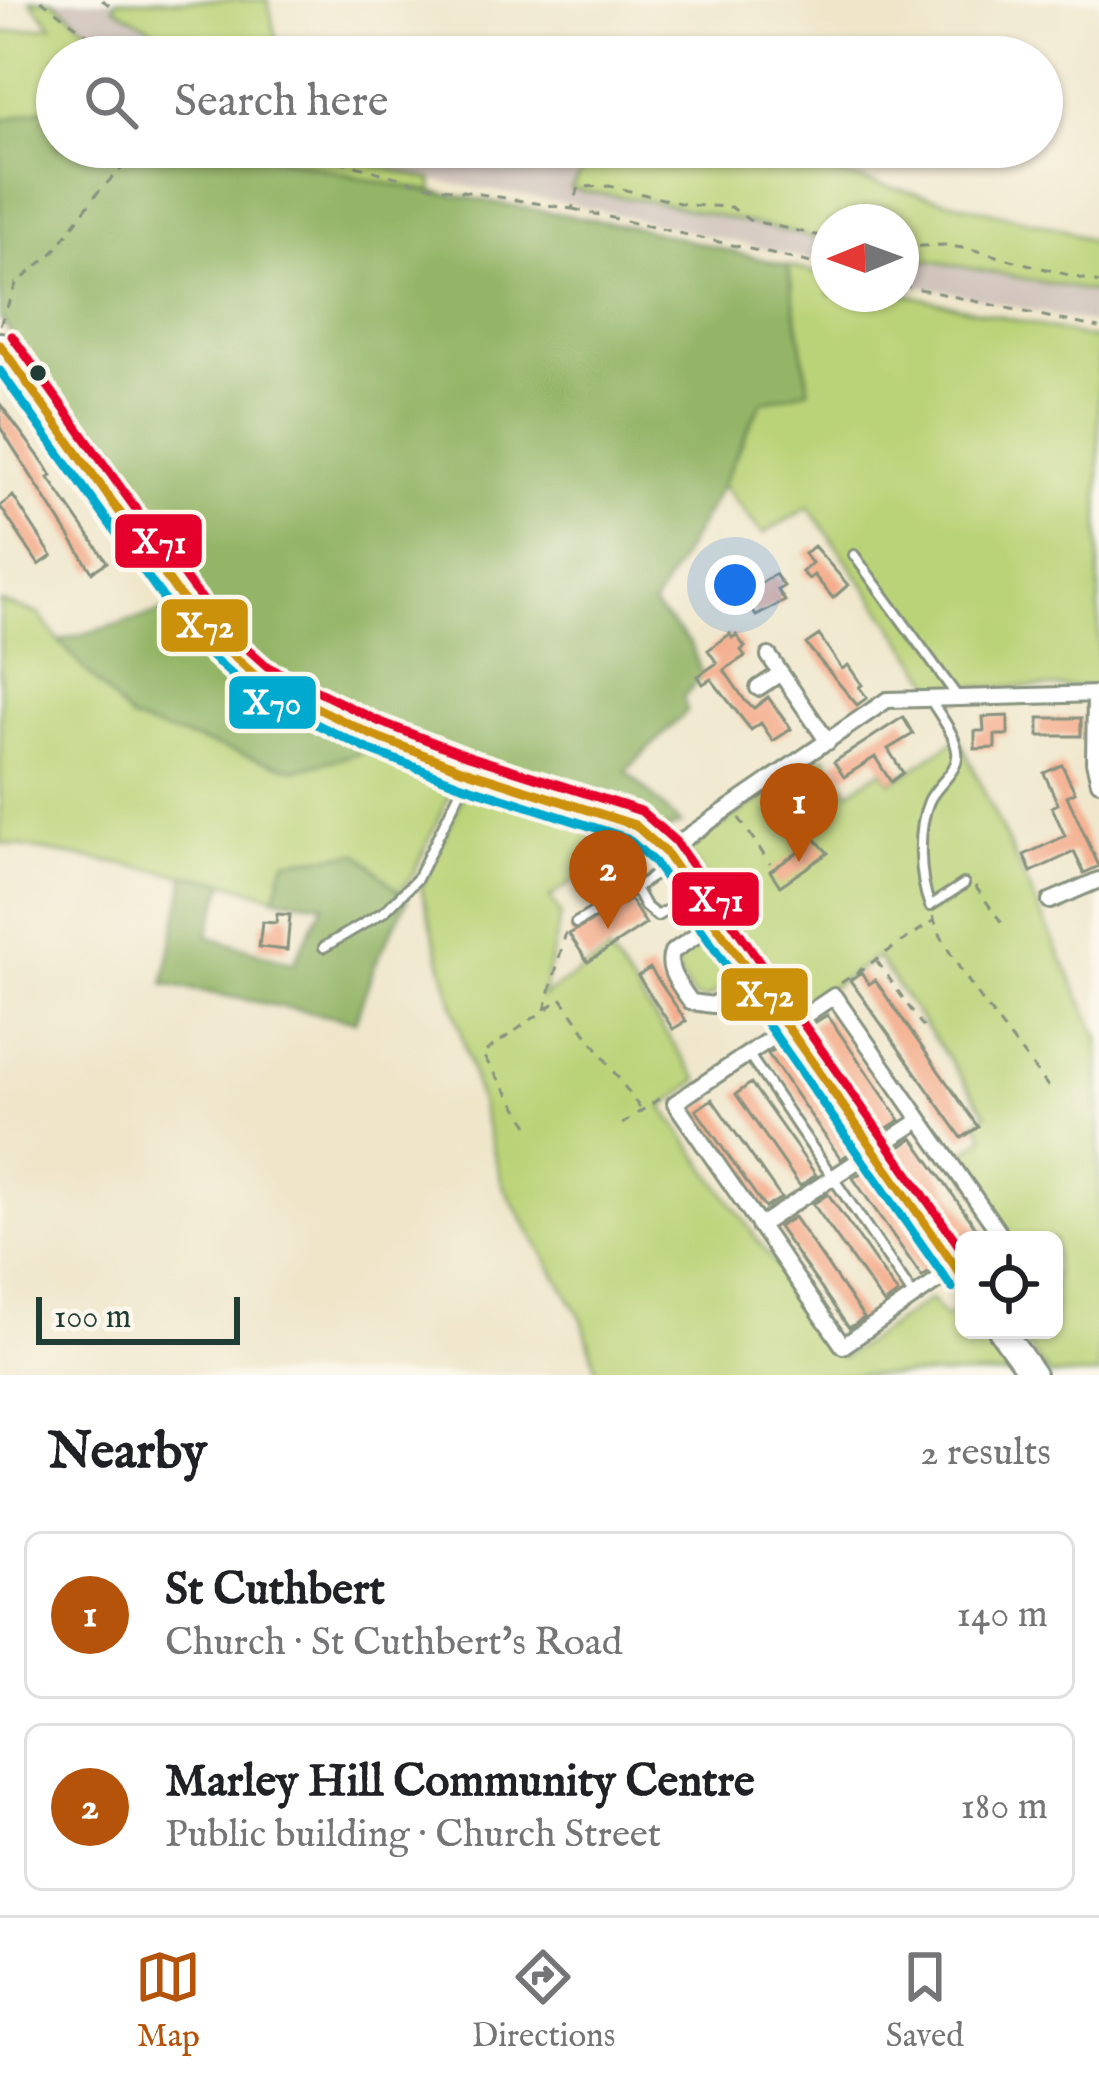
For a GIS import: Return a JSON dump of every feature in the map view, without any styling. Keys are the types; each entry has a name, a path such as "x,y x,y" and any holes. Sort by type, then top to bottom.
{"highway":[{"path":"0,345 179,595 220,645 260,680 311,708 469,772 635,825 669,857 955,1261"},
{"path":"1007,1339 1033,1375"}],"street":[{"path":"770,656 828,742"},
{"path":"758,688 781,673"},
{"path":"669,857 732,806 887,700 1097,694 1094,762 1099,782"},
{"path":"1050,901 1099,880"},
{"path":"715,923 672,952 669,959 691,1002 713,1005 753,976"},
{"path":"955,1271 843,1346 675,1103 834,997 998,1231"},
{"path":"759,1226 920,1120"}],"lane":[{"path":"854,555 958,697"},
{"path":"930,698 957,752 955,766 929,801 923,821 925,892 930,906 964,884"},
{"path":"324,947 385,910 417,879 469,772"},
{"path":"576,923 635,888 669,857"},
{"path":"635,888 650,913 657,916 694,894"},
{"path":"748,1053 915,1297"}],"path":[{"path":"41,0 89,36"},
{"path":"102,0 111,6"},
{"path":"0,325 16,284 54,252 97,193 122,168"},
{"path":"363,168 425,185 572,208 811,263"},
{"path":"572,208 579,188 609,186 688,205 731,207 749,220 811,234"},
{"path":"919,246 974,250 1099,284"},
{"path":"919,289 1099,328"},
{"path":"732,806 770,864"},
{"path":"964,884 972,882 1002,923"},
{"path":"930,906 966,975 1053,1093"},
{"path":"834,997 836,987 934,920"},
{"path":"545,1010 563,933 576,923"},
{"path":"876,960 928,1034"},
{"path":"530,1125 482,1054 561,998 642,1111"}],"shaded area":[{"path":"53,0 117,0 115,7 165,36 97,36"},
{"path":"387,168 549,168 577,174 571,189 665,204 811,237 811,260 573,204"},
{"path":"919,258 1099,293 1099,325 919,285"}],"green space":[{"path":"30,0 53,0 97,36 36,36 36,111 0,121 0,33 52,26"},
{"path":"117,0 268,0 276,36 164,36 114,7"},
{"path":"36,111 36,168 321,168 640,228 788,266 809,390 761,402 722,485 653,606 691,644 702,676 683,697 687,711 626,771 681,824 665,830 609,794 498,768 327,704 257,659 194,587 0,318 0,121"},
{"path":"321,168 387,168 432,180 433,192"},
{"path":"584,168 812,168 1062,229 1099,245 1099,293 919,258 919,204 811,204 811,237 665,204 570,189"},
{"path":"788,266 811,272 811,312 919,312 919,297 1099,340 1099,687 936,687 809,507 763,534 722,485 761,402 809,389"},
{"path":"0,602 39,614 59,641 296,770 375,749 452,779 453,787 412,877 398,892 359,854 286,861 275,897 225,882 0,843"},
{"path":"168,610 225,676 296,720 375,749 296,770 132,721 59,641"},
{"path":"959,738 1099,1038 1099,1375 1049,1375 1023,1339 1063,1339 1063,1231 1004,1231 955,1159 985,1137 977,1121 987,1114 877,957 792,1013 686,849 825,756 849,792 882,770 891,783"},
{"path":"476,789 608,829 633,842 550,897 561,915 542,997 609,953 699,1080 663,1107 842,1358 931,1299 945,1318 955,1311 955,1339 985,1339 1011,1375 598,1375 582,1319 503,1186 421,888 465,791"},
{"path":"359,853 407,900 375,964 355,1021 164,984 186,875 225,882 207,936 293,964 324,904 275,897 285,861"},
{"path":"710,935 739,978 706,999 694,998 679,975 677,956"}],"building":[{"path":"0,404 107,562 92,572 0,427"},
{"path":"13,496 52,556 39,565 0,506"},
{"path":"814,546 848,585 833,598 814,575 809,579 802,572 812,563 804,554"},
{"path":"754,574 760,584 775,574 784,586 778,590 785,601 756,616 743,596 750,591 743,581"},
{"path":"730,634 745,647 741,650 745,656 724,670 746,702 754,708 768,697 791,729 773,741 761,723 751,730 711,679 703,684 698,676 717,663 708,650"},
{"path":"819,635 842,669 848,665 862,685 867,698 857,705 806,644"},
{"path":"1008,716 1008,735 995,735 995,748 975,749 975,731 984,731 983,717"},
{"path":"903,717 913,734 888,749 903,773 891,782 875,757 844,777 834,762"},
{"path":"1039,718 1081,718 1081,736 1039,736"},
{"path":"1062,765 1075,792 1067,796 1099,866 1084,873 1074,852 1031,872 1024,855 1065,836 1044,773"},
{"path":"811,834 828,853 780,886 770,871 800,851 795,844"},
{"path":"630,900 646,924 588,962 569,934"},
{"path":"277,914 290,915 287,950 259,947 262,922 276,923"},
{"path":"650,968 686,1021 673,1029 638,976"},
{"path":"861,972 869,984 875,980 978,1127 962,1138 850,980"},
{"path":"827,1015 900,1120 884,1130 811,1025"},
{"path":"780,1046 854,1150 841,1159 768,1054"},
{"path":"751,1083 816,1175 800,1186 736,1094"},
{"path":"712,1099 781,1198 765,1208 696,1110"},
{"path":"913,1138 978,1231 955,1231 897,1149"},
{"path":"867,1169 936,1268 922,1277 853,1178"},
{"path":"828,1194 898,1294 884,1304 813,1204"},
{"path":"794,1217 864,1318 849,1328 778,1227"}],"transit line":[{"name":"X71","path":"12,336 191,586 232,635 268,667 378,721 469,756 641,811 675,841 955,1240"},
{"name":"X72","path":"0,345 179,595 221,645 260,680 372,735 635,825 665,852 955,1266"},
{"name":"X70","path":"0,371 168,605 210,655 251,692 367,749 627,838 654,862 952,1288"}],"place":[{"name":"St Cuthbert","path":"799,862"},
{"name":"Marley Hill Community Centre","path":"608,929"}]}
